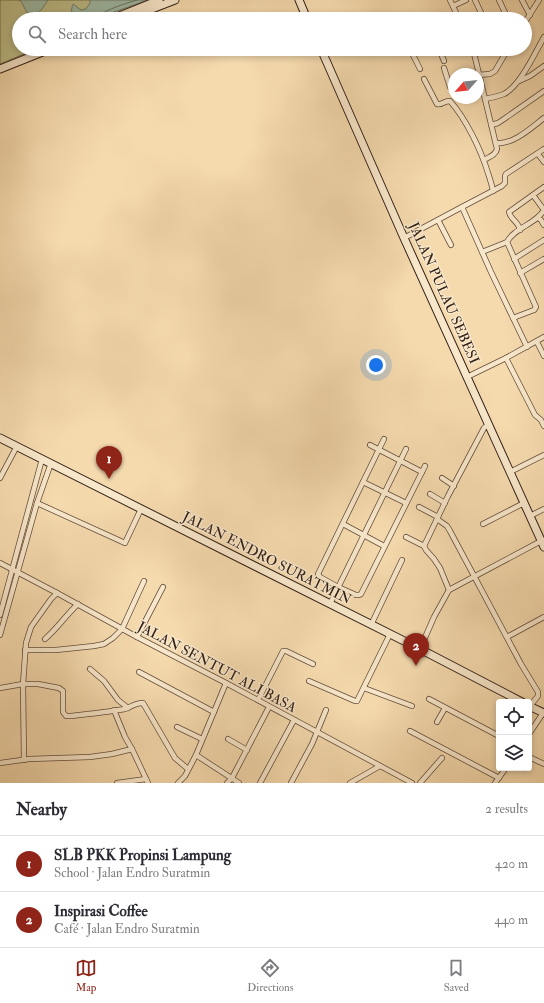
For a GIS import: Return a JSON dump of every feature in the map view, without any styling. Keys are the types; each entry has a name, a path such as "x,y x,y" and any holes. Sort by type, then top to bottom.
{"street":[{"path":"129,12 159,0"},
{"path":"144,12 175,0"},
{"path":"299,0 304,12"},
{"path":"450,0 456,12"},
{"path":"453,6 466,0"},
{"path":"475,0 481,12"},
{"path":"499,0 505,12"},
{"path":"522,0 528,12"},
{"path":"532,12 539,0"},
{"path":"519,82 544,37"},
{"path":"0,64 20,56"},
{"path":"0,69 32,56"},
{"name":"JALAN PULAU SEBESI","path":"324,56 404,238 543,542"},
{"path":"414,56 420,69"},
{"path":"442,56 444,61"},
{"path":"475,56 478,68"},
{"path":"484,74 490,74 495,71 503,57"},
{"path":"485,99 506,93 519,82 544,66"},
{"path":"444,68 448,81"},
{"path":"524,72 530,76"},
{"path":"424,79 437,104 448,100 451,102 474,138 484,160 493,191"},
{"path":"491,125 498,123 544,92"},
{"path":"484,95 497,149 496,153 484,160"},
{"path":"496,143 503,144 510,142 544,118"},
{"path":"404,238 504,185 506,174 544,149"},
{"path":"538,154 544,162"},
{"path":"520,230 518,223 509,212 544,187"},
{"path":"482,252 507,242 509,238 538,218 544,210 533,195"},
{"path":"462,207 527,347"},
{"path":"538,218 544,225"},
{"path":"438,220 451,245"},
{"path":"514,259 544,240"},
{"path":"507,242 535,305 534,310 513,318"},
{"path":"520,273 544,259"},
{"path":"467,376 506,358 544,337"},
{"path":"537,342 544,356"},
{"path":"506,358 535,415 541,420 544,426"},
{"path":"424,546 484,428 489,424"},
{"name":"JALAN ENDRO SURATMIN","path":"0,438 516,699"},
{"path":"384,439 318,573 320,577 356,596 360,595 425,466"},
{"path":"370,445 422,472"},
{"path":"0,478 17,446"},
{"path":"330,604 406,449"},
{"path":"510,472 544,455"},
{"path":"0,615 42,459"},
{"path":"0,635 37,503 51,463"},
{"path":"442,478 454,486"},
{"path":"363,482 406,503"},
{"path":"430,494 445,503"},
{"path":"37,503 125,543 141,509"},
{"path":"482,524 524,503"},
{"path":"419,507 438,518 450,531 538,693 538,696 532,704"},
{"path":"530,516 544,508"},
{"path":"343,524 384,546"},
{"path":"406,537 424,546 440,568 450,590"},
{"path":"420,650 434,617 450,590 543,542"},
{"path":"371,625 402,560"},
{"name":"JALAN SENTUT ALI BASA","path":"0,563 57,592 122,629 258,700 411,783"},
{"path":"25,650 56,650 104,644 122,629 144,581"},
{"path":"137,637 163,587"},
{"path":"24,760 23,684 25,650 28,634 31,627 57,592"},
{"path":"45,639 78,604"},
{"path":"507,637 544,617"},
{"path":"309,682 356,702 390,634"},
{"path":"258,700 283,651 313,664"},
{"path":"90,669 104,681 118,700 128,708"},
{"path":"139,672 214,712"},
{"path":"178,783 185,776 196,755 226,683"},
{"path":"0,688 23,684 38,684 59,688 63,691 63,712 66,716 128,708 144,703 175,758 188,769"},
{"path":"364,688 412,706"},
{"path":"429,699 497,735"},
{"path":"227,783 232,778 269,707"},
{"path":"532,707 544,713 532,730"},
{"path":"437,722 445,708"},
{"path":"114,710 125,737 147,781 117,783"},
{"path":"291,783 317,733 326,710"},
{"path":"260,783 294,720"},
{"path":"177,727 202,739"},
{"path":"410,730 499,778"},
{"path":"228,739 246,750"},
{"path":"0,763 24,760 90,757 132,749"},
{"path":"196,755 239,783"},
{"path":"420,783 442,758"},
{"path":"532,758 544,764"},
{"path":"350,783 380,766"},
{"path":"495,783 504,771"}],"green space":[{"path":"0,0 156,0 126,12 12,12 12,56 19,56 0,64"}],"water":[{"path":"18,0 48,0 39,12 26,12 21,1"},
{"path":"90,0 148,0 114,12 72,12 73,4 81,10 86,9 90,3"}],"place":[{"name":"SLB PKK Propinsi Lampung","path":"109,479"},
{"name":"Inspirasi Coffee","path":"416,666"}]}
